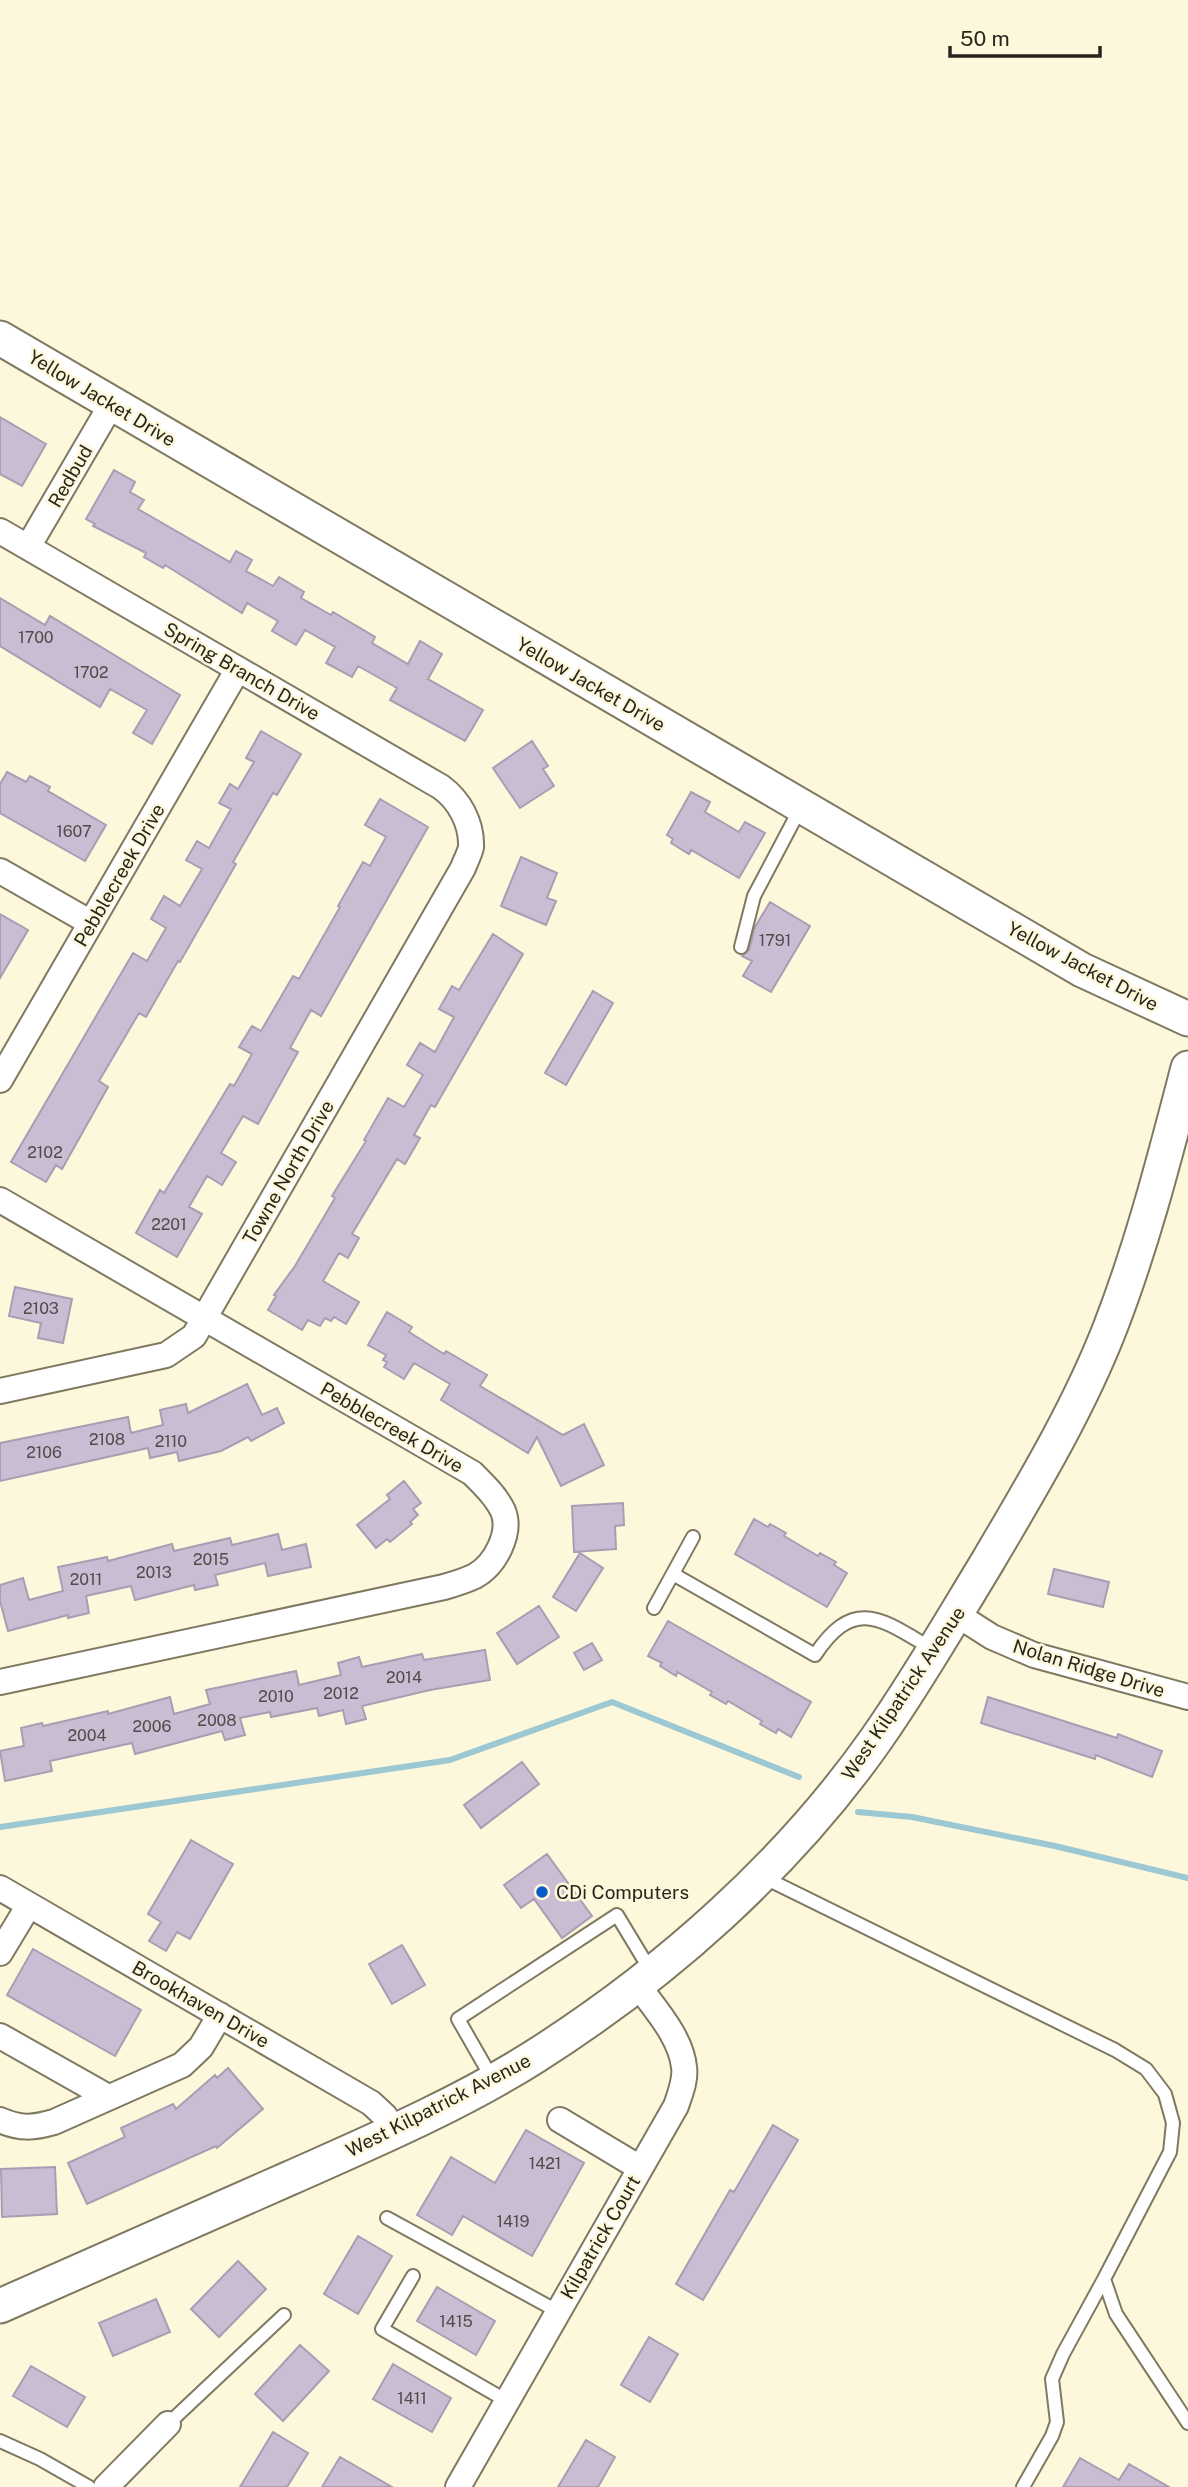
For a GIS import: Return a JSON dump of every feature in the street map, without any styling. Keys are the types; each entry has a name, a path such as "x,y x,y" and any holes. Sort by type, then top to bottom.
{"main road":[{"name":"Yellow Jacket Drive","path":"0,338 1082,970 1188,1019"},
{"name":"West Kilpatrick Avenue","path":"0,2306 393,2131 493,2081 533,2058 645,1979 760,1876 856,1767 956,1615 1052,1450 1083,1389 1133,1266 1188,1068"}],"street":[{"name":"Redbud","path":"28,547 111,405"},
{"name":"Spring Branch Drive","path":"0,531 441,787 454,796 462,808 467,827"},
{"name":"Pebblecreek Drive","path":"0,1080 238,669"},
{"name":"Towne North Drive","path":"0,1391 166,1355 194,1336 463,868 471,847 467,827"},
{"path":"0,871 92,923"},
{"name":"Pebblecreek Drive","path":"0,1200 472,1473 491,1492 504,1513 505,1532 500,1547 477,1575 444,1587 0,1682"},
{"name":"Nolan Ridge Drive","path":"956,1615 992,1637 1034,1656 1188,1697"},
{"name":"Brookhaven Drive","path":"0,1888 371,2103 385,2116 393,2131"},
{"path":"0,1953 29,1905"},
{"name":"Kilpatrick Court","path":"458,2487 676,2106 685,2069 680,2050 645,1979"},
{"path":"0,2120 15,2127 33,2128 54,2122 182,2065 201,2047 219,2015"},
{"path":"0,2036 108,2098"},
{"path":"560,2120 640,2168"},
{"path":"106,2487 168,2424"}],"lane":[{"path":"741,947 754,896 802,807"},
{"path":"654,1608 694,1537"},
{"path":"673,1574 815,1655 826,1638 840,1626 856,1618 884,1621 934,1650"},
{"path":"760,1876 1115,2050 1146,2069 1165,2094 1173,2123 1170,2151 1052,2379 1057,2423 1052,2437 1023,2487"},
{"path":"493,2081 458,2020 617,1915 645,1979"},
{"path":"387,2218 557,2311"},
{"path":"413,2276 382,2329 507,2401"},
{"path":"1104,2279 1116,2314 1188,2423"},
{"path":"168,2424 284,2315"},
{"path":"0,2441 40,2459 89,2487"}],"building":[{"path":"0,417 46,444 22,486 0,474"},
{"path":"114,470 135,482 130,492 144,500 138,509 230,562 236,551 252,560 246,571 273,586 279,577 304,592 301,598 331,615 333,612 375,637 372,643 408,664 420,641 442,654 428,679 483,710 465,741 390,700 397,688 358,666 352,677 326,663 335,647 305,630 296,645 272,631 278,621 247,603 242,613 165,565 163,568 144,557 146,553 93,526 95,524 86,519"},
{"path":"0,598 45,625 50,616 180,695 152,744 133,733 147,710 110,689 100,707 0,646"},
{"path":"261,731 301,754 277,795 273,793 180,962 178,961 146,1017 139,1013 99,1081 108,1087 62,1169 56,1165 46,1182 11,1162 133,953 147,961 166,928 151,919 164,896 180,906 202,869 186,860 197,841 209,848 231,809 219,803 230,784 238,789 254,762 246,758"},
{"path":"532,741 548,766 543,769 554,786 520,808 493,768"},
{"path":"7,772 26,782 30,776 50,787 48,791 106,825 85,861 0,813 0,784"},
{"path":"691,792 710,802 705,812 739,832 745,822 765,833 739,878 691,850 689,854 671,843 673,839 667,835"},
{"path":"380,799 428,827 321,1016 311,1010 290,1048 298,1052 258,1124 243,1116 221,1153 236,1162 222,1185 207,1176 189,1207 202,1214 177,1257 136,1233 160,1190 164,1193 230,1084 234,1086 252,1054 239,1047 252,1026 261,1031 293,976 299,979 363,862 370,866 386,837 365,825"},
{"path":"521,857 557,873 547,898 556,901 546,925 501,906"},
{"path":"770,902 810,926 771,992 743,976 752,961 742,956 749,950 755,927"},
{"path":"0,914 28,930 0,978"},
{"path":"493,934 523,954 435,1107 431,1105 414,1135 420,1138 405,1164 397,1159 352,1234 359,1238 348,1258 339,1253 323,1281 359,1302 346,1324 334,1317 331,1321 325,1318 320,1326 308,1320 302,1330 268,1310 276,1296 274,1295 295,1266 335,1198 332,1196 366,1141 364,1140 388,1098 404,1107 423,1075 407,1065 420,1043 435,1052 454,1017 439,1009 452,986 459,990"},
{"path":"593,991 613,1003 566,1085 545,1073"},
{"path":"15,1287 72,1299 63,1343 38,1338 41,1323 9,1316"},
{"path":"387,1312 412,1327 409,1332 444,1354 446,1351 487,1375 480,1386 563,1435 584,1424 604,1465 561,1486 537,1437 528,1453 441,1400 450,1384 414,1363 404,1379 384,1367 387,1362 383,1360 386,1355 368,1345"},
{"path":"247,1384 262,1415 277,1408 284,1423 251,1441 248,1437 221,1451 179,1461 177,1452 150,1458 148,1448 0,1481 0,1443 128,1417 131,1433 163,1425 160,1410 186,1404 188,1413"},
{"path":"404,1481 421,1503 413,1509 418,1515 410,1522 412,1524 390,1542 387,1539 376,1548 357,1525 390,1499 387,1495"},
{"path":"623,1503 624,1525 615,1526 616,1549 574,1552 572,1506"},
{"path":"754,1519 786,1533 784,1536 818,1556 820,1553 836,1562 834,1565 847,1573 827,1607 735,1554"},
{"path":"278,1534 282,1550 306,1544 311,1567 268,1576 265,1563 215,1575 218,1585 195,1590 194,1585 135,1600 131,1586 86,1596 89,1613 68,1618 68,1615 8,1631 0,1601 0,1585 23,1578 29,1600 63,1591 58,1567 107,1557 108,1561 172,1544 174,1551 230,1538 232,1545"},
{"path":"580,1553 603,1568 576,1611 553,1597"},
{"path":"1054,1569 1109,1582 1103,1607 1048,1594"},
{"path":"539,1606 559,1637 517,1664 497,1633"},
{"path":"668,1621 811,1702 791,1737 778,1729 776,1733 760,1724 762,1721 728,1701 726,1704 710,1695 712,1692 677,1672 676,1676 660,1666 662,1663 648,1656"},
{"path":"592,1643 602,1660 584,1670 574,1653"},
{"path":"485,1650 490,1680 430,1690 362,1706 366,1719 346,1724 343,1710 319,1716 317,1708 271,1717 270,1712 240,1718 245,1735 225,1740 222,1731 135,1754 132,1743 50,1761 52,1771 5,1781 0,1751 24,1746 21,1728 42,1723 43,1726 108,1711 108,1714 170,1697 174,1714 210,1704 206,1690 296,1671 299,1685 341,1675 338,1663 359,1657 362,1667 422,1654 424,1660"},
{"path":"988,1697 1117,1738 1118,1734 1162,1751 1152,1777 1096,1755 1095,1759 981,1723"},
{"path":"522,1762 539,1784 481,1828 464,1805"},
{"path":"191,1840 233,1864 190,1939 177,1932 166,1951 149,1941 161,1922 148,1914"},
{"name":"CDi Computers","path":"547,1854 592,1916 562,1938 534,1899 521,1908 504,1885"},
{"path":"402,1945 425,1985 392,2004 369,1964"},
{"path":"33,1949 141,2010 115,2056 7,1995"},
{"path":"228,2068 263,2109 217,2148 216,2146 87,2204 68,2163 125,2137 121,2128 173,2104 176,2109 215,2075 217,2078"},
{"path":"773,2125 798,2140 703,2300 676,2284 730,2190 734,2192"},
{"path":"526,2130 584,2163 532,2256 463,2216 452,2235 417,2215 451,2157 495,2183"},
{"path":"55,2167 57,2214 2,2217 1,2169"},
{"path":"358,2236 392,2256 358,2314 324,2294"},
{"path":"238,2261 266,2289 219,2337 191,2309"},
{"path":"437,2287 495,2321 476,2355 417,2321"},
{"path":"156,2299 170,2332 113,2356 99,2323"},
{"path":"649,2337 678,2354 650,2402 621,2385"},
{"path":"300,2345 329,2371 283,2421 255,2394"},
{"path":"393,2364 451,2398 432,2432 373,2399"},
{"path":"31,2366 85,2397 67,2427 13,2396"},
{"path":"273,2432 308,2453 287,2487 240,2487"},
{"path":"586,2440 615,2457 598,2487 558,2487"},
{"path":"340,2457 392,2487 322,2487"},
{"path":"1080,2458 1119,2480 1129,2464 1169,2487 1063,2487"}],"waterway":[{"path":"0,1827 450,1760 612,1702 799,1777"},
{"path":"858,1812 912,1817 1055,1846 1188,1878"}],"place":[{"name":"CDi Computers","path":"542,1892"}]}
